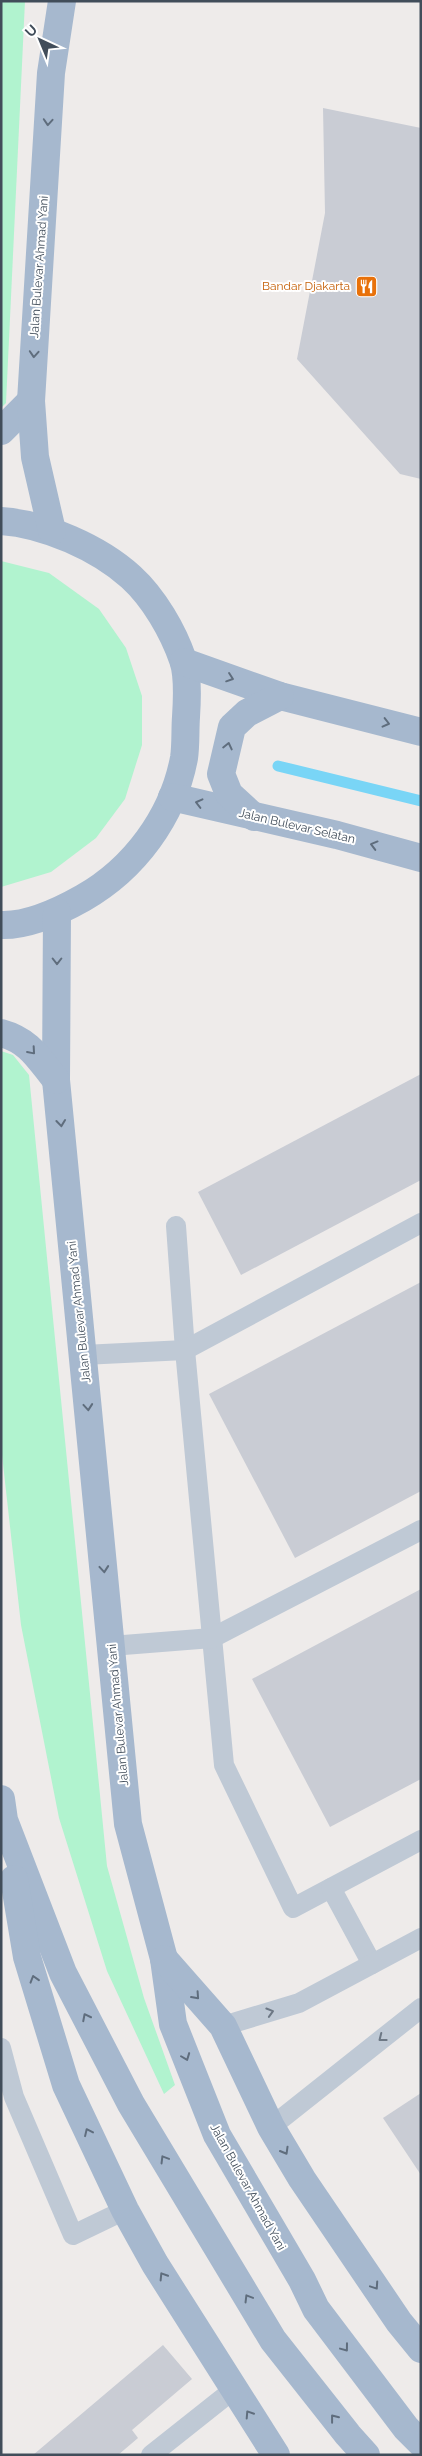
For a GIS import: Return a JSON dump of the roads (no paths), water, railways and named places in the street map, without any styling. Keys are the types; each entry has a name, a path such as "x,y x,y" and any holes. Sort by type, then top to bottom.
{"main road":[{"name":"Jalan Bulevar Ahmad Yani","path":"52,531 35,457 31,400 51,73 62,1"},
{"path":"1,431 31,400"},
{"path":"1,521 16,522 52,531 83,546 131,578 163,616 184,662 186,705 184,758 172,796 146,845 105,885 57,912 1,925"},
{"path":"184,662 280,696 421,732"},
{"path":"254,817 229,794 222,774 232,727 247,713 280,696"},
{"name":"Jalan Bulevar Selatan","path":"172,796 254,817 337,835 421,858"},
{"name":"Jalan Bulevar Ahmad Yani","path":"57,912 56,1080 128,1824 164,1959 173,2024 216,2135 302,2280 316,2309 406,2428 421,2443"},
{"path":"1,1033 18,1038 23,1042 56,1080"},
{"path":"2,1810 27,1957 64,2076 125,2210 155,2264 233,2390 276,2455"},
{"path":"2,1810 63,1973 131,2104 273,2340 366,2455"},
{"path":"164,1959 224,2026 271,2127 302,2179 399,2322 421,2349"}],"lane":[{"path":"83,1355 185,1350 421,1223"},
{"path":"176,1226 185,1350 224,1765 293,1908 421,1840"},
{"path":"111,1646 212,1638 421,1530"},
{"path":"332,1888 372,1964"},
{"path":"224,2026 299,2003 421,1938"},
{"path":"271,2127 421,2008"},
{"path":"1,2048 14,2097 72,2235 125,2210"},
{"path":"151,2455 233,2390"}],"waterway":[{"path":"278,766 421,801"}],"place":[{"name":"Bandar Djakarta","path":"366,286"}]}
